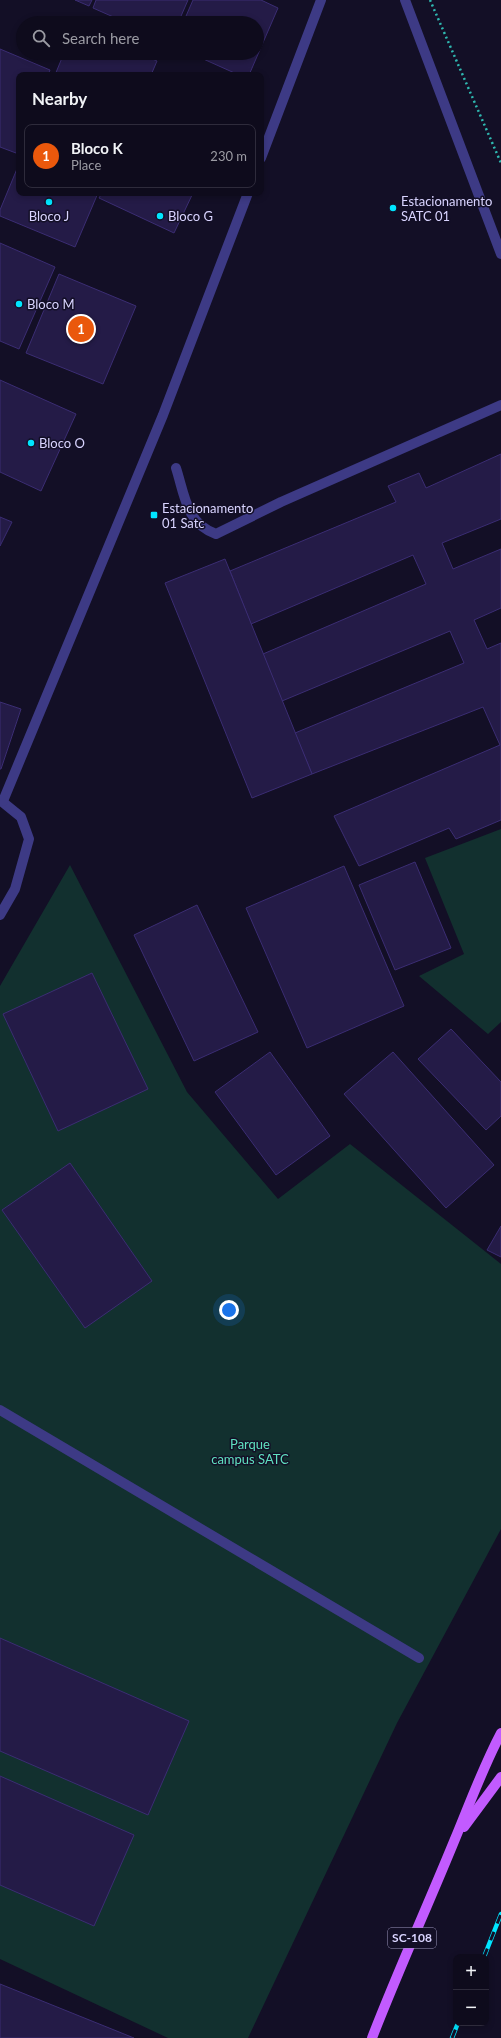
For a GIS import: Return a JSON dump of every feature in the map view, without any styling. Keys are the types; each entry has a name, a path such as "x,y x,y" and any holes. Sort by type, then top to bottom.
{"main road":[{"name":"SC-108","path":"372,2038 406,1951 455,1840 491,1751 501,1733"},
{"name":"SC-108","path":"455,1840 501,1777"}],"lane":[{"path":"264,150 321,0"},
{"path":"405,0 501,254"},
{"path":"0,915 15,889 29,839 21,817 2,800 163,415 247,196"},
{"path":"176,468 192,518 205,530 216,534 281,502 501,405"},
{"path":"0,1410 419,1658"}],"path":[{"path":"430,0 501,163"}],"green space":[{"path":"501,829 501,1022 488,1034 419,976 464,954 425,858"},
{"name":"Parque campus SATC","path":"70,865 187,1092 278,1199 350,1144 501,1264 501,1529 397,1723 248,2038 168,2038 0,1959 0,986"}],"building":[{"path":"75,0 92,0 89,6"},
{"path":"96,0 188,0 181,16 111,16 93,8"},
{"path":"193,0 261,0 278,8 264,40 264,16 186,16"},
{"path":"0,49 16,56 16,60 26,60 50,70 49,72 16,72 16,153 0,147"},
{"path":"61,60 157,61 152,72 56,72"},
{"path":"206,60 255,60 250,72 232,72"},
{"name":"Bloco J","path":"16,171 16,196 97,196 75,247 0,216 0,210"},
{"name":"Bloco G","path":"100,196 192,196 174,233 99,198"},
{"name":"Bloco M","path":"0,243 55,267 19,349 0,341"},
{"path":"59,274 136,306 103,384 26,353"},
{"name":"Bloco O","path":"0,380 76,414 41,491 0,472"},
{"path":"501,454 501,519 442,543 453,569 501,549 501,608 474,620 487,649 501,643 501,820 456,839 449,828 359,866 334,816 500,745 483,707 312,774 295,733 464,663 450,631 282,701 263,654 426,584 413,555 251,624 230,571 396,502 388,486 419,473 426,488"},
{"path":"0,517 12,522 0,546"},
{"path":"225,559 312,774 252,798 165,583"},
{"path":"0,702 21,709 1,769 0,769"},
{"path":"415,862 451,948 395,970 359,885"},
{"path":"344,866 404,1006 307,1048 246,908"},
{"path":"197,905 258,1032 194,1061 134,935"},
{"path":"92,973 148,1089 58,1131 3,1014"},
{"path":"451,1029 501,1082 501,1116 486,1130 418,1059"},
{"path":"270,1052 330,1136 276,1175 215,1092"},
{"path":"393,1052 494,1165 446,1208 344,1094"},
{"path":"70,1163 152,1281 85,1328 2,1210"},
{"path":"501,1226 501,1257 487,1250"},
{"path":"0,1638 189,1721 148,1815 0,1751"},
{"path":"0,1776 134,1835 94,1926 0,1885"},
{"path":"0,1984 134,2038 0,2038"}],"railway":[{"path":"485,1954 501,1914"},
{"path":"452,2038 457,2026"}],"place":[{"name":"Bloco J","path":"49,202"},
{"name":"Estacionamento SATC 01","path":"393,208"},
{"name":"Bloco G","path":"160,216"},
{"name":"Bloco M","path":"19,304"},
{"name":"Bloco K","path":"81,329"},
{"name":"Bloco O","path":"31,443"},
{"name":"Estacionamento 01 Satc","path":"154,515"}]}
